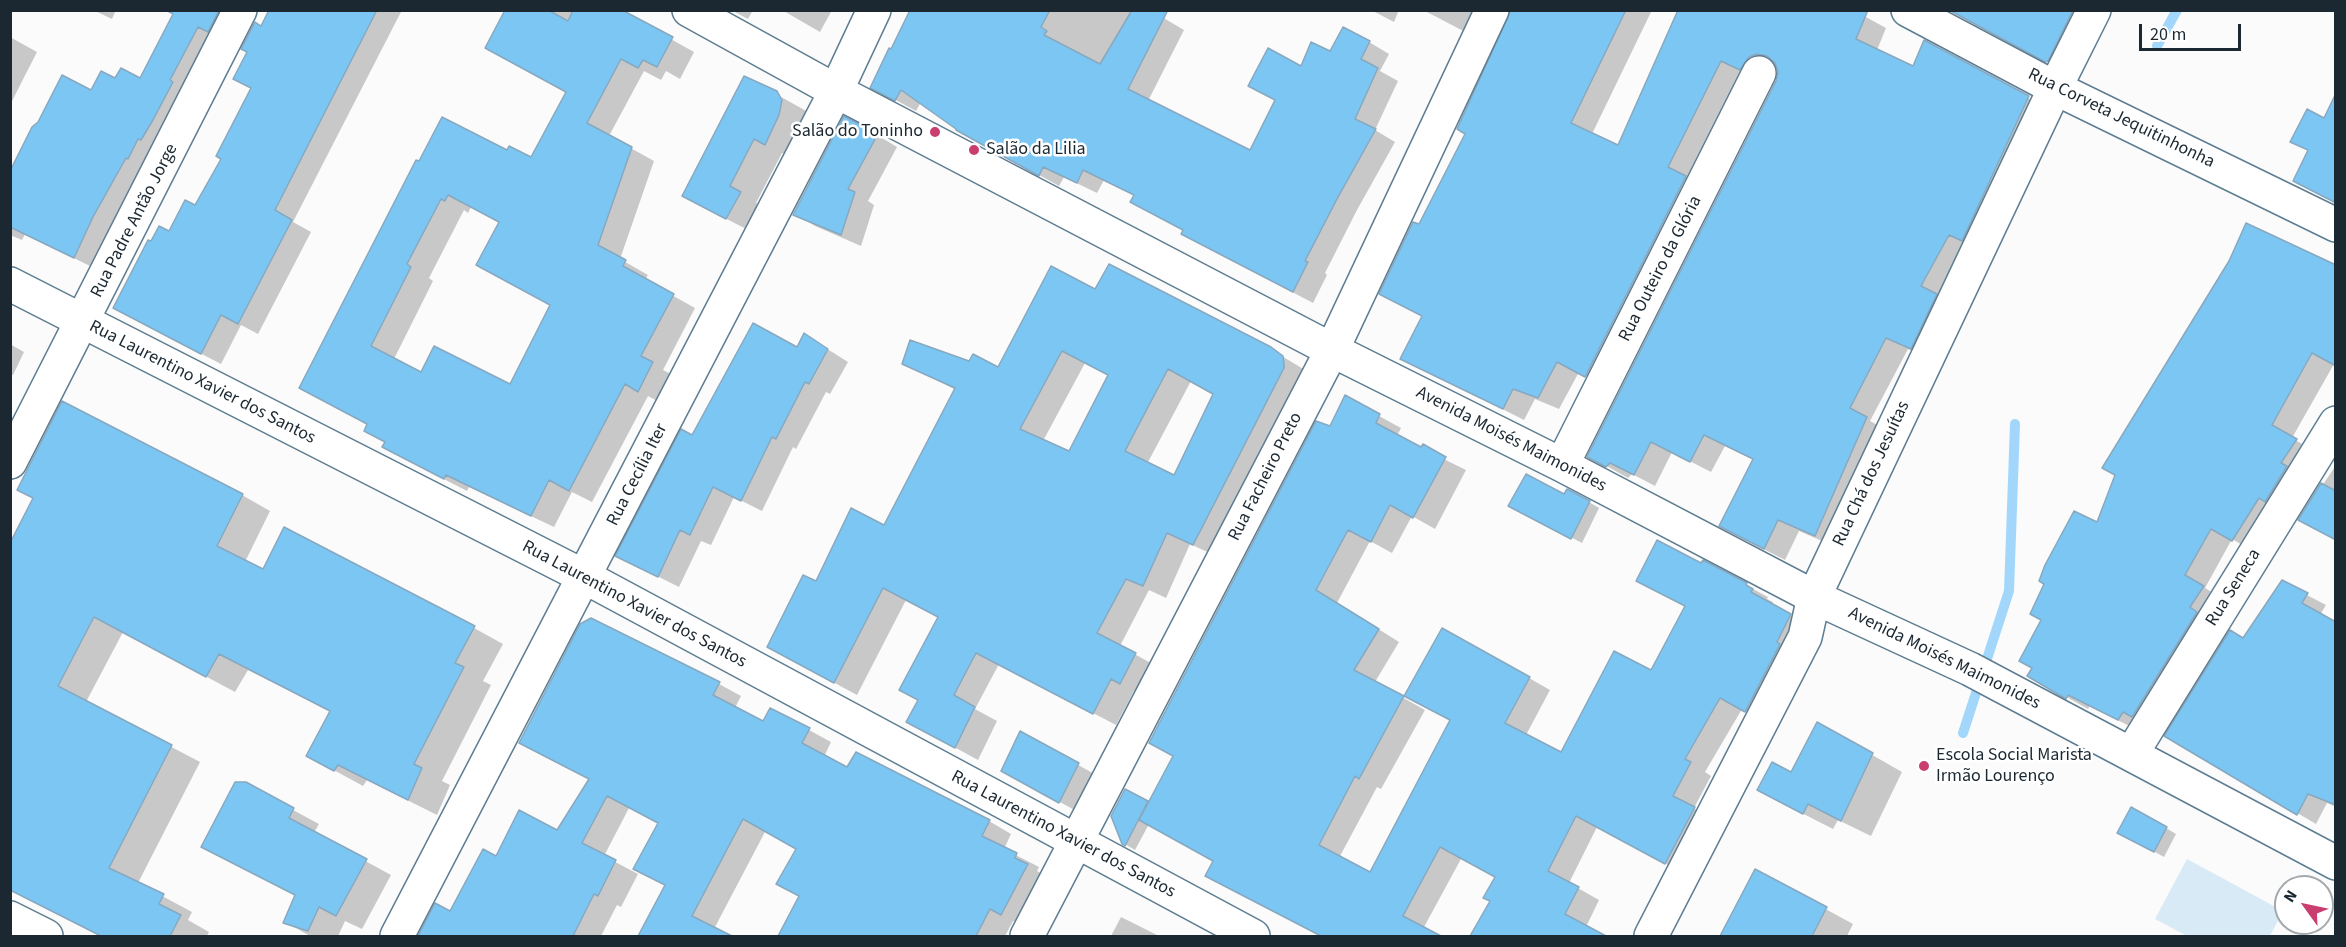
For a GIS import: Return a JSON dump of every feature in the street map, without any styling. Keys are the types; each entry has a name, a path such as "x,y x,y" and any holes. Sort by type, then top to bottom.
{"street":[{"name":"Rua Padre Antão Jorge","path":"10,462 240,10"},
{"name":"Avenida Moisés Maimonides","path":"689,10 836,91 1332,350 1562,465 1814,597 1970,669 2336,863"},
{"name":"Rua Cecília Iter","path":"397,936 836,91 874,10"},
{"name":"Rua Facheiro Preto","path":"1027,936 1332,350 1492,10"},
{"name":"Rua Corveta Jequitinhonha","path":"1908,10 2055,88 2336,225"},
{"name":"Rua Chá dos Jesuítas","path":"1651,936 1805,637 1814,597 2094,10"},
{"name":"Rua Outeiro da Glória","path":"1562,465 1760,73"},
{"name":"Rua Laurentino Xavier dos Santos","path":"10,284 585,577 1253,936"},
{"name":"Rua Seneca","path":"2132,753 2336,423"},
{"path":"10,918 46,936"}],"shaded area":[{"path":"2187,859 2274,906 2274,928 2270,936 2187,936 2155,919"}],"building":[{"path":"166,10 219,10 208,32 198,27 170,80 173,82 153,120 141,140 138,139 128,159 126,158 93,217 74,258 10,227 10,171 62,75 91,90 101,71 115,78 121,68 140,78 173,14"},
{"path":"269,10 377,10 275,210 292,220 238,324 221,315 201,354 113,308 148,240 151,241 159,226 169,231 185,200 195,205 221,159 216,156 251,88 233,79 247,52 241,49 255,22 261,26"},
{"path":"505,10 548,10 568,21 573,10 622,10 673,37 657,67 643,60 638,68 621,59 587,123 632,147 598,245 626,260 623,266 674,294 641,356 653,362 638,392 625,384 569,491 549,480 531,516 446,475 444,479 382,447 385,442 364,431 367,424 299,388 416,160 419,161 442,117 507,150 509,146 531,157 566,92 485,48","holes":["448,195 499,222 476,265 550,305 510,384 434,346 421,372 371,346 411,267 407,264 441,199 445,201"]},
{"path":"910,10 1050,10 1041,27 1047,31 1044,35 1100,64 1132,10 1168,10 1128,89 1250,150 1275,100 1248,86 1268,48 1301,66 1311,42 1330,51 1343,27 1370,41 1361,59 1378,68 1355,119 1376,129 1305,261 1308,262 1293,292 1181,234 1183,230 1130,202 1134,195 1083,170 1077,183 1043,167 1039,176 956,130 901,90 895,101 870,88"},
{"path":"1511,10 1626,10 1571,123 1618,145 1678,10 1868,10 1856,39 1913,66 1924,40 2029,96 1962,241 1949,235 1921,286 1937,294 1911,349 1886,338 1850,408 1867,417 1815,536 1778,520 1764,549 1719,526 1753,459 1704,435 1690,462 1651,442 1634,475 1610,463 1606,467 1587,457 1776,81 1778,72 1775,63 1767,56 1757,54 1749,57 1740,70 1721,61 1668,167 1686,176 1585,377 1557,362 1538,398 1513,389 1503,409 1400,359 1422,316 1379,294 1413,222 1419,224 1465,134 1457,129"},
{"path":"1949,10 2073,10 2048,61 2045,62"},
{"path":"744,76 777,91 782,100 779,115 765,145 754,139 730,186 741,192 726,219 682,196"},
{"path":"2336,93 2336,203 2293,181 2308,150 2290,142 2307,109 2324,118"},
{"path":"844,116 878,134 848,189 855,192 841,235 793,215"},
{"path":"2246,223 2336,265 2336,366 2312,353 2272,425 2297,439 2281,463 2287,466 2265,502 2259,498 2232,541 2211,529 2185,575 2204,586 2190,607 2197,612 2132,717 2123,712 2118,720 2068,695 2066,699 2027,676 2032,668 2019,661 2041,620 2030,614 2044,584 2039,581 2045,565 2074,511 2097,522 2115,475 2102,468 2229,261"},
{"path":"1109,264 1271,347 1283,356 1284,368 1193,545 1167,533 1143,586 1126,579 1097,633 1136,653 1120,684 1111,679 1093,714 976,653 954,695 975,707 955,748 906,722 918,700 899,690 938,617 883,588 834,683 767,647 803,575 816,581 851,508 884,525 955,388 902,364 910,340 969,361 973,354 998,367 1051,266 1095,289","holes":["1062,351 1108,375 1069,451 1020,429","1168,369 1213,394 1174,475 1125,451"]},
{"path":"753,323 797,347 804,333 828,349 809,384 805,382 776,439 772,437 741,501 713,487 690,535 680,530 658,577 615,556 681,429 692,435"},
{"path":"1345,395 1380,414 1376,423 1421,447 1423,444 1446,457 1413,518 1390,505 1371,542 1348,530 1316,590 1379,629 1354,670 1404,696 1442,628 1530,677 1505,723 1561,752 1614,651 1651,670 1685,606 1636,581 1657,540 1747,583 1746,585 1753,589 1751,592 1791,614 1777,642 1780,644 1745,712 1720,698 1685,759 1691,762 1673,796 1695,807 1665,864 1576,816 1548,871 1579,887 1565,914 1606,936 1470,936 1490,901 1483,898 1495,877 1440,847 1403,916 1441,936 1321,936 1205,876 1213,861 1139,820 1173,756 1149,743 1316,421 1330,426","holes":["1404,696 1450,720 1370,872 1319,845 1355,776 1359,779"]},
{"path":"62,401 243,494 217,546 263,569 284,527 475,626 455,663 464,667 414,764 422,768 408,800 338,765 334,771 306,756 330,711 219,654 206,677 94,617 58,686 172,745 109,868 164,894 159,904 181,915 170,936 101,936 10,890 10,543 33,498 17,490"},
{"path":"1526,474 1564,494 1567,489 1590,501 1571,539 1508,506"},
{"path":"2321,483 2336,491 2336,540 2298,520"},
{"path":"2282,580 2308,593 2302,603 2336,622 2336,805 2308,794 2297,815 2164,736 2230,630 2243,638"},
{"path":"591,618 720,682 713,695 763,721 770,708 810,728 802,743 847,767 856,752 990,820 982,836 1017,853 1015,858 1028,864 1001,915 990,909 976,936 778,936 799,896 776,884 796,849 743,819 692,916 732,936 638,936 665,885 633,869 658,823 607,796 582,843 616,860 598,896 594,894 573,936 418,936 435,903 450,911 483,849 496,856 519,810 557,830 589,779 519,743 580,624"},
{"path":"1817,722 1873,753 1841,821 1808,804 1803,814 1757,790 1772,762 1791,772"},
{"path":"1020,731 1079,763 1059,803 1001,771"},
{"path":"235,782 246,782 294,808 289,818 367,859 336,916 319,907 308,931 283,923 295,895 201,847"},
{"path":"1125,789 1148,801 1125,846 1122,844 1111,816"},
{"path":"2131,807 2167,827 2154,852 2117,833"},
{"path":"1755,869 1827,907 1812,936 1720,936"}],"waterway":[{"path":"2157,46 2177,10"},
{"path":"1963,733 2009,591 2015,424"}],"place":[{"name":"Salão do Toninho","path":"935,132"},
{"name":"Salão da Lilia","path":"974,150"},
{"name":"Escola Social Marista Irmão Lourenço","path":"1924,766"}]}
